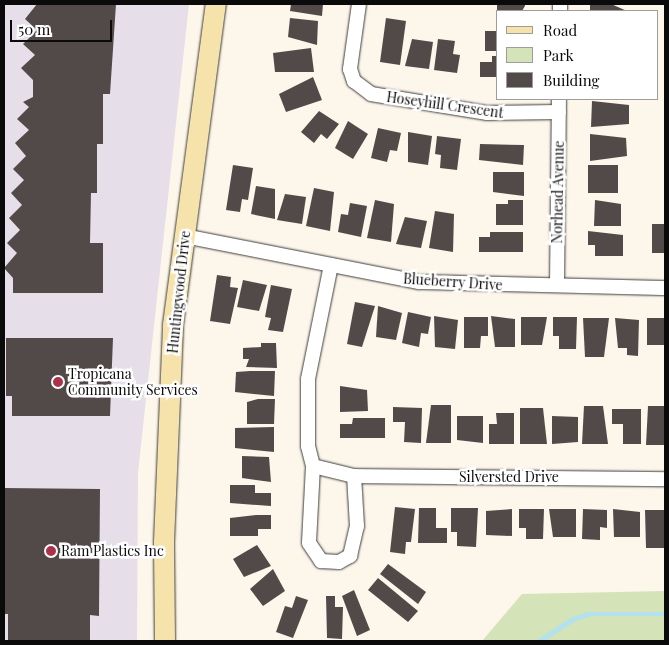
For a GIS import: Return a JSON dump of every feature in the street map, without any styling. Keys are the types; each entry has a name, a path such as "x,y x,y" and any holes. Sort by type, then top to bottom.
{"street":[{"name":"Huntingwood Drive","path":"165,641 164,542 172,334 216,4"},
{"name":"Hoseyhill Crescent","path":"358,4 350,69 354,81 371,94 487,113 559,105"},
{"name":"Norhead Avenue","path":"558,285 559,105"},
{"name":"Blueberry Drive","path":"184,236 419,282 665,288"},
{"path":"331,266 308,379 308,446 313,466 309,544 321,561 339,562 350,556 358,526 354,476"},
{"name":"Silversted Drive","path":"313,466 354,476 665,479"}],"shaded area":[{"path":"4,4 189,4 138,473 137,641 4,641"}],"green space":[{"path":"665,591 665,641 482,641 522,594"}],"building":[{"path":"37,4 116,4 110,94 103,94 103,144 97,144 97,193 91,193 90,243 103,243 103,293 13,293 13,278 4,268 17,253 7,243 20,230 9,218 22,205 11,193 24,180 13,169 26,156 15,143 29,130 17,119 29,107 23,102 33,97 33,80 21,68 35,55 23,44 37,30 25,19"},
{"path":"291,4 323,4 322,16 290,11"},
{"path":"497,4 525,4 523,10 497,10"},
{"path":"590,4 611,4 625,10 590,10"},
{"path":"290,18 318,21 317,45 288,37"},
{"path":"386,18 406,21 400,65 380,62"},
{"path":"485,31 497,31 497,51 485,51"},
{"path":"412,39 433,42 429,69 405,66"},
{"path":"438,39 455,41 453,54 460,55 457,73 434,70"},
{"path":"311,48 314,72 275,72 273,53"},
{"path":"492,56 497,56 497,77 480,77 480,62 492,62"},
{"path":"313,77 322,100 286,112 279,94"},
{"path":"592,101 629,105 629,124 591,127"},
{"path":"319,111 339,124 327,139 321,134 314,143 301,132"},
{"path":"348,121 368,134 353,159 335,148"},
{"path":"378,128 401,133 397,151 390,150 387,162 371,158"},
{"path":"408,132 432,136 428,165 408,162"},
{"path":"590,134 626,138 627,156 590,161"},
{"path":"437,136 461,139 457,170 440,168 441,155 435,154"},
{"path":"480,144 524,145 523,165 479,160"},
{"path":"233,165 253,168 248,200 242,199 240,212 226,210"},
{"path":"588,165 618,165 618,193 588,193"},
{"path":"493,172 524,172 524,196 493,192"},
{"path":"256,186 275,189 275,219 251,214"},
{"path":"314,188 334,192 330,231 306,226"},
{"path":"285,194 306,197 302,224 277,220"},
{"path":"375,200 394,204 391,242 367,238"},
{"path":"508,200 523,200 523,225 496,225 496,204 508,204"},
{"path":"595,200 621,204 621,226 594,226"},
{"path":"350,203 367,206 361,237 338,232 341,214 348,215"},
{"path":"435,211 454,214 453,252 429,248"},
{"path":"405,217 427,221 421,248 396,244"},
{"path":"652,224 665,224 665,253 652,253"},
{"path":"588,231 623,235 623,256 595,256 595,245 588,245"},
{"path":"490,232 523,232 523,252 479,252 479,237 490,237"},
{"path":"217,275 231,277 230,287 238,288 230,324 210,321"},
{"path":"243,280 267,285 259,311 237,307"},
{"path":"271,285 292,289 283,332 268,330 271,318 265,317"},
{"path":"355,302 375,306 362,347 347,344"},
{"path":"378,306 402,313 396,340 376,337"},
{"path":"408,312 431,317 428,334 421,333 419,347 402,343"},
{"path":"434,316 458,320 455,349 435,347"},
{"path":"491,316 515,319 515,347 495,347"},
{"path":"464,317 488,317 488,336 481,336 480,348 464,348"},
{"path":"521,317 547,317 542,345 521,345"},
{"path":"553,317 577,317 576,349 559,349 559,336 553,336"},
{"path":"583,318 609,318 604,357 585,357"},
{"path":"615,318 639,320 638,356 627,355 627,348 618,348"},
{"path":"647,318 665,318 665,345 647,345"},
{"name":"Tropicana Community Services","path":"6,338 113,338 110,416 12,416 12,396 6,396"},
{"path":"261,343 276,343 277,368 246,367 249,359 243,359 243,348 261,347"},
{"path":"275,371 274,396 235,392 236,372"},
{"path":"340,386 367,390 368,411 340,412"},
{"path":"258,399 275,399 274,424 247,424 247,402"},
{"path":"431,405 451,405 451,443 426,443"},
{"path":"584,406 603,406 608,444 582,444"},
{"path":"648,406 665,406 665,445 646,445"},
{"path":"393,407 422,408 421,443 404,442 405,422 393,422"},
{"path":"520,408 543,408 547,444 520,444"},
{"path":"612,409 641,409 641,444 623,444 623,424 612,424"},
{"path":"496,413 514,413 514,444 489,444 489,424 497,424"},
{"path":"457,416 483,416 483,443 457,440"},
{"path":"552,416 578,417 578,442 552,444"},
{"path":"353,418 385,418 385,438 340,438 340,424 352,424"},
{"path":"274,427 274,452 235,448 235,428"},
{"path":"242,456 269,457 271,482 242,478"},
{"path":"230,485 255,485 255,493 271,493 271,506 230,503"},
{"name":"Ram Plastics Inc","path":"4,488 100,489 99,616 90,615 90,641 8,641 8,614 4,614"},
{"path":"395,507 415,509 411,542 406,542 405,554 390,552"},
{"path":"419,508 436,508 436,528 447,528 447,543 418,543"},
{"path":"451,508 478,508 476,547 457,546 457,532 451,532"},
{"path":"512,509 512,536 486,535 486,511"},
{"path":"519,509 544,509 543,539 526,539 526,528 519,528"},
{"path":"549,509 576,509 576,537 553,537"},
{"path":"583,509 607,510 607,528 600,527 600,540 582,539"},
{"path":"613,509 640,512 640,537 614,537"},
{"path":"645,510 665,510 665,548 646,548"},
{"path":"271,515 271,529 258,529 258,536 230,536 230,518"},
{"path":"257,545 271,566 244,577 233,559"},
{"path":"388,564 426,592 418,604 380,574"},
{"path":"273,569 285,591 263,606 250,589"},
{"path":"378,578 418,611 408,622 368,590"},
{"path":"354,590 370,630 357,636 342,596"},
{"path":"296,596 308,600 293,638 276,632 285,606 292,608"},
{"path":"326,596 335,596 335,607 343,607 342,639 327,638"}],"waterway":[{"path":"539,641 573,619 588,614 665,614"}],"place":[{"name":"Tropicana Community Services","path":"58,382"},
{"name":"Ram Plastics Inc","path":"51,551"}]}
